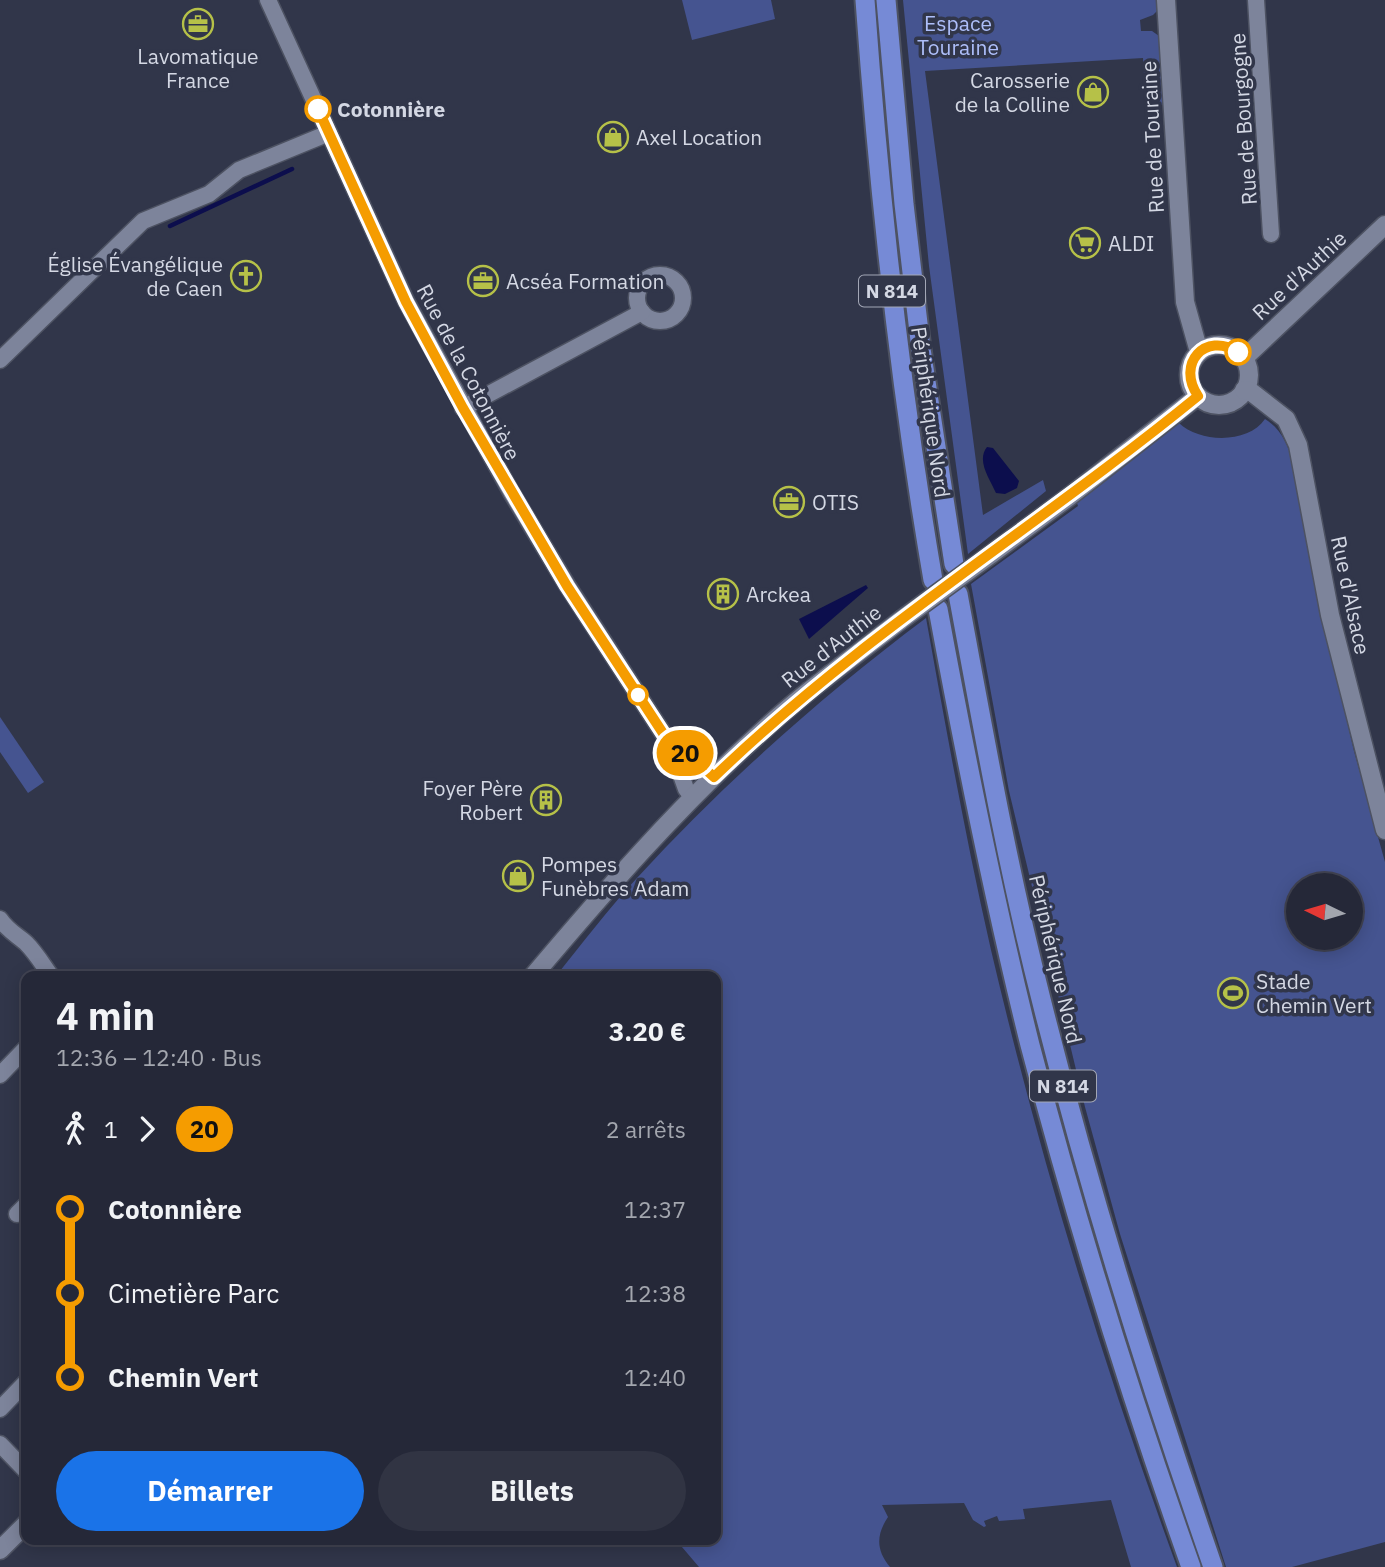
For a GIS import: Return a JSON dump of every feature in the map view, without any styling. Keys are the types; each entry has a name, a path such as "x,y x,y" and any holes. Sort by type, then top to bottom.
{"highway":[{"name":"Périphérique Nord","path":"864,0 892,296 933,580"},
{"name":"Périphérique Nord","path":"886,0 904,204 921,349 954,564"},
{"name":"Périphérique Nord","path":"958,594 1014,879 1067,1101 1131,1320 1213,1567"},
{"name":"Périphérique Nord","path":"938,609 989,868 1031,1045 1110,1325 1191,1567"}],"street":[{"name":"Rue de la Cotonnière","path":"268,0 406,302 463,408 567,586 670,744 686,789 692,797"},
{"name":"Rue de Touraine","path":"1166,0 1185,302 1199,352"},
{"name":"Rue de Bourgogne","path":"1256,0 1271,234"},
{"path":"4,350 143,221 208,194 239,170 329,133"},
{"name":"Rue d'Authie","path":"1244,358 1385,225"},
{"path":"463,408 642,312"},
{"path":"1223,345 1244,358 1249,374 1244,390 1231,402 1213,404 1198,396 1190,382 1189,374 1199,352 1223,345"},
{"name":"Rue d'Alsace","path":"1244,390 1250,391 1286,419 1298,445 1330,615 1385,830"},
{"name":"Rue d'Authie","path":"537,971 692,797 760,733 901,620 1070,496 1198,396"},
{"name":"Rue de la Cotonnière","path":"670,744 693,758 714,777"},
{"path":"0,919 6,929 34,952 47,971"},
{"path":"0,1075 21,1053"},
{"path":"0,1409 21,1387"},
{"path":"0,1444 21,1466"},
{"path":"0,1550 21,1529"}],"green space":[{"path":"682,0 771,0 775,19 692,40"},
{"name":"Espace Touraine","path":"903,0 1157,0 1157,11 1140,20 1141,31 1152,31 1159,36 1164,105 1146,106 1143,58 925,71 983,515 1043,480 1046,491 968,554 929,266"},
{"name":"Stade Chemin Vert","path":"1265,419 1280,433 1293,463 1330,649 1354,751 1385,862 1385,1542 1292,1567 1226,1567 1120,1234 1085,1107 1009,791 971,584 1078,506 1077,503 1179,423 1188,430 1211,437 1236,437 1247,433"},
{"path":"926,618 982,909 1030,1106 1099,1338 1177,1567 1131,1567 1111,1500 1023,1509 1025,1519 999,1521 997,1516 984,1521 984,1527 973,1520 964,1503 882,1505 888,1517 881,1530 879,1542 882,1555 890,1567 699,1567 680,1545 721,1545 721,971 560,971 605,914 670,842 776,741 849,678"},
{"path":"0,717 44,782 28,793 0,752"}],"shaded area":[{"path":"987,447 993,448 1019,481 1017,488 1005,494 996,493 983,464"},
{"path":"866,585 868,588 809,639 799,619"}],"waterway":[{"path":"170,226 292,169"}],"bus line":[{"name":"20","path":"318,109 406,302 511,492 567,586 670,744 693,758 714,777 760,733 855,654 1070,496 1198,396 1190,382 1189,374 1199,352 1214,345 1231,347 1238,352"}],"place":[{"name":"Lavomatique France","path":"198,24"},
{"name":"Carosserie de la Colline","path":"1093,92"},
{"name":"Cotonnière","path":"318,109"},
{"name":"Axel Location","path":"613,137"},
{"name":"ALDI","path":"1085,243"},
{"name":"Église Évangélique de Caen","path":"246,276"},
{"name":"Acséa Formation","path":"483,281"},
{"name":"OTIS","path":"789,502"},
{"name":"Arckea","path":"723,594"},
{"name":"Foyer Père Robert","path":"546,800"},
{"name":"Pompes Funèbres Adam","path":"518,876"},
{"name":"Stade Chemin Vert","path":"1233,993"}]}
